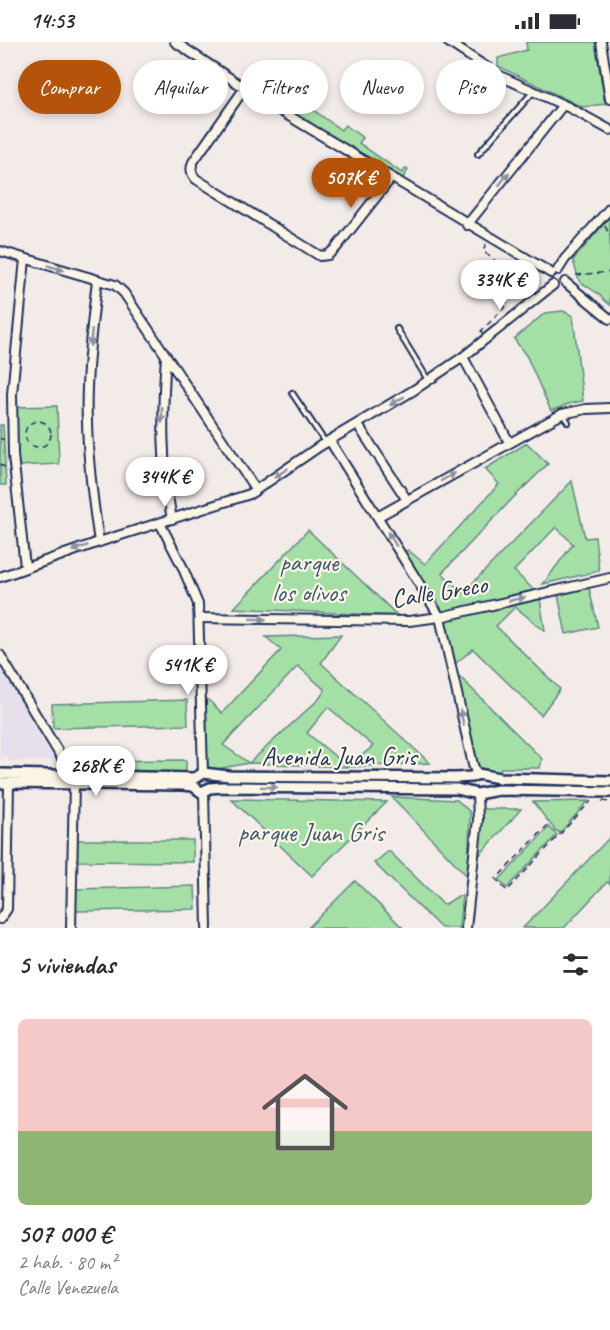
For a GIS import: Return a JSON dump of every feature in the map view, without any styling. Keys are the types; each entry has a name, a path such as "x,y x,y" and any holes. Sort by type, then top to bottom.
{"street":[{"path":"175,42 240,86"},
{"path":"448,42 500,76 534,90 610,130"},
{"path":"604,44 610,99"},
{"path":"240,95 192,162 192,175 320,255 328,255 336,248 391,178"},
{"path":"467,225 563,105"},
{"path":"285,114 467,225 555,272 564,274 565,282 610,319"},
{"path":"565,282 559,287 553,285 549,278 610,208"},
{"path":"0,251 115,285 124,293 256,490"},
{"path":"25,259 12,393 13,455 25,567"},
{"path":"98,280 90,345 87,421 91,484 99,542"},
{"path":"0,577 99,542 241,498 463,357 553,285"},
{"path":"166,356 162,440 166,489 172,519"},
{"path":"463,357 509,442"},
{"path":"379,516 562,414 586,409 610,408"},
{"path":"358,425 407,501"},
{"path":"328,442 379,516 440,617 473,765 478,776 488,785 478,793 466,928"},
{"path":"160,523 195,594 200,618 199,778 211,780 207,790 207,928"},
{"name":"Calle Greco","path":"200,618 409,621 440,617 610,578"},
{"path":"0,655 12,667 73,779 71,928"},
{"name":"Avenida Juan Gris","path":"0,774 73,779"},
{"path":"478,776 468,786 478,793"},
{"name":"Avenida Juan Gris","path":"4,783 73,779 478,776 610,781"},
{"name":"Avenida Juan Gris","path":"199,778 198,791 457,789 478,793 498,790 610,792"},
{"path":"0,919 7,909 4,783"}],"lane":[{"path":"478,154 534,90"},
{"path":"397,329 428,380"},
{"path":"292,393 328,442"},
{"path":"562,414 568,422"}],"path":[{"path":"603,223 610,236"},
{"path":"486,244 483,251 509,272 516,284"},
{"path":"576,275 610,272"},
{"path":"486,338 481,331 508,304 504,296 516,284 542,280"},
{"path":"36,421 45,423 51,434 45,446 37,448 28,444 25,433 28,425 36,421"},
{"path":"23,447 28,444"},
{"path":"0,465 5,467"},
{"path":"548,825 496,879 507,891 592,800"}],"shaded area":[{"path":"0,661 60,761 9,761 5,755 0,758"}],"green space":[{"path":"526,42 595,42 605,104 582,107 506,70 506,60 498,60 498,58 527,50"},
{"path":"296,114 319,114 341,130 345,125 363,138 359,143 402,173 406,168 408,170 403,178"},
{"path":"610,217 610,305 579,281 573,260"},
{"path":"563,311 573,316 583,401 551,411 527,357 514,339 545,313"},
{"path":"57,406 59,464 17,466 16,407"},
{"path":"0,425 3,425 6,485 0,485"},
{"path":"527,443 548,464 442,573 463,593 572,481 585,538 595,537 599,571 543,584 573,544 556,527 514,571 535,591 442,613 404,551 408,550 425,564 499,484 485,469"},
{"name":"parque los olivos","path":"308,530 398,616 234,608"},
{"path":"589,588 598,627 566,634 558,595"},
{"path":"540,599 545,631 515,607 496,626 560,689 541,715 473,649 455,664 443,619"},
{"path":"341,635 321,663 430,763 348,767 249,763 212,770 207,766 205,697 222,713 281,650 266,637","holes":["298,666 325,690 319,699 249,763 223,745","328,707 373,746 348,767 307,733"]},
{"path":"455,672 542,759 540,768 501,768 500,772 478,769"},
{"path":"187,700 188,725 53,728 52,704"},
{"path":"186,760 186,772 73,773 66,761"},
{"path":"392,797 457,800 470,812 468,877"},
{"name":"parque Juan Gris","path":"231,799 387,802 312,876"},
{"path":"588,801 560,833 555,830 533,802"},
{"path":"481,809 521,809 478,857"},
{"path":"549,827 557,835 507,888 499,880"},
{"path":"610,837 610,884 607,882 564,928 523,928"},
{"path":"77,840 193,840 193,862 77,861"},
{"path":"389,851 444,905 462,896 459,928 441,928 374,863"},
{"path":"355,881 403,928 308,928"},
{"path":"195,886 196,909 76,911 76,889"}]}
